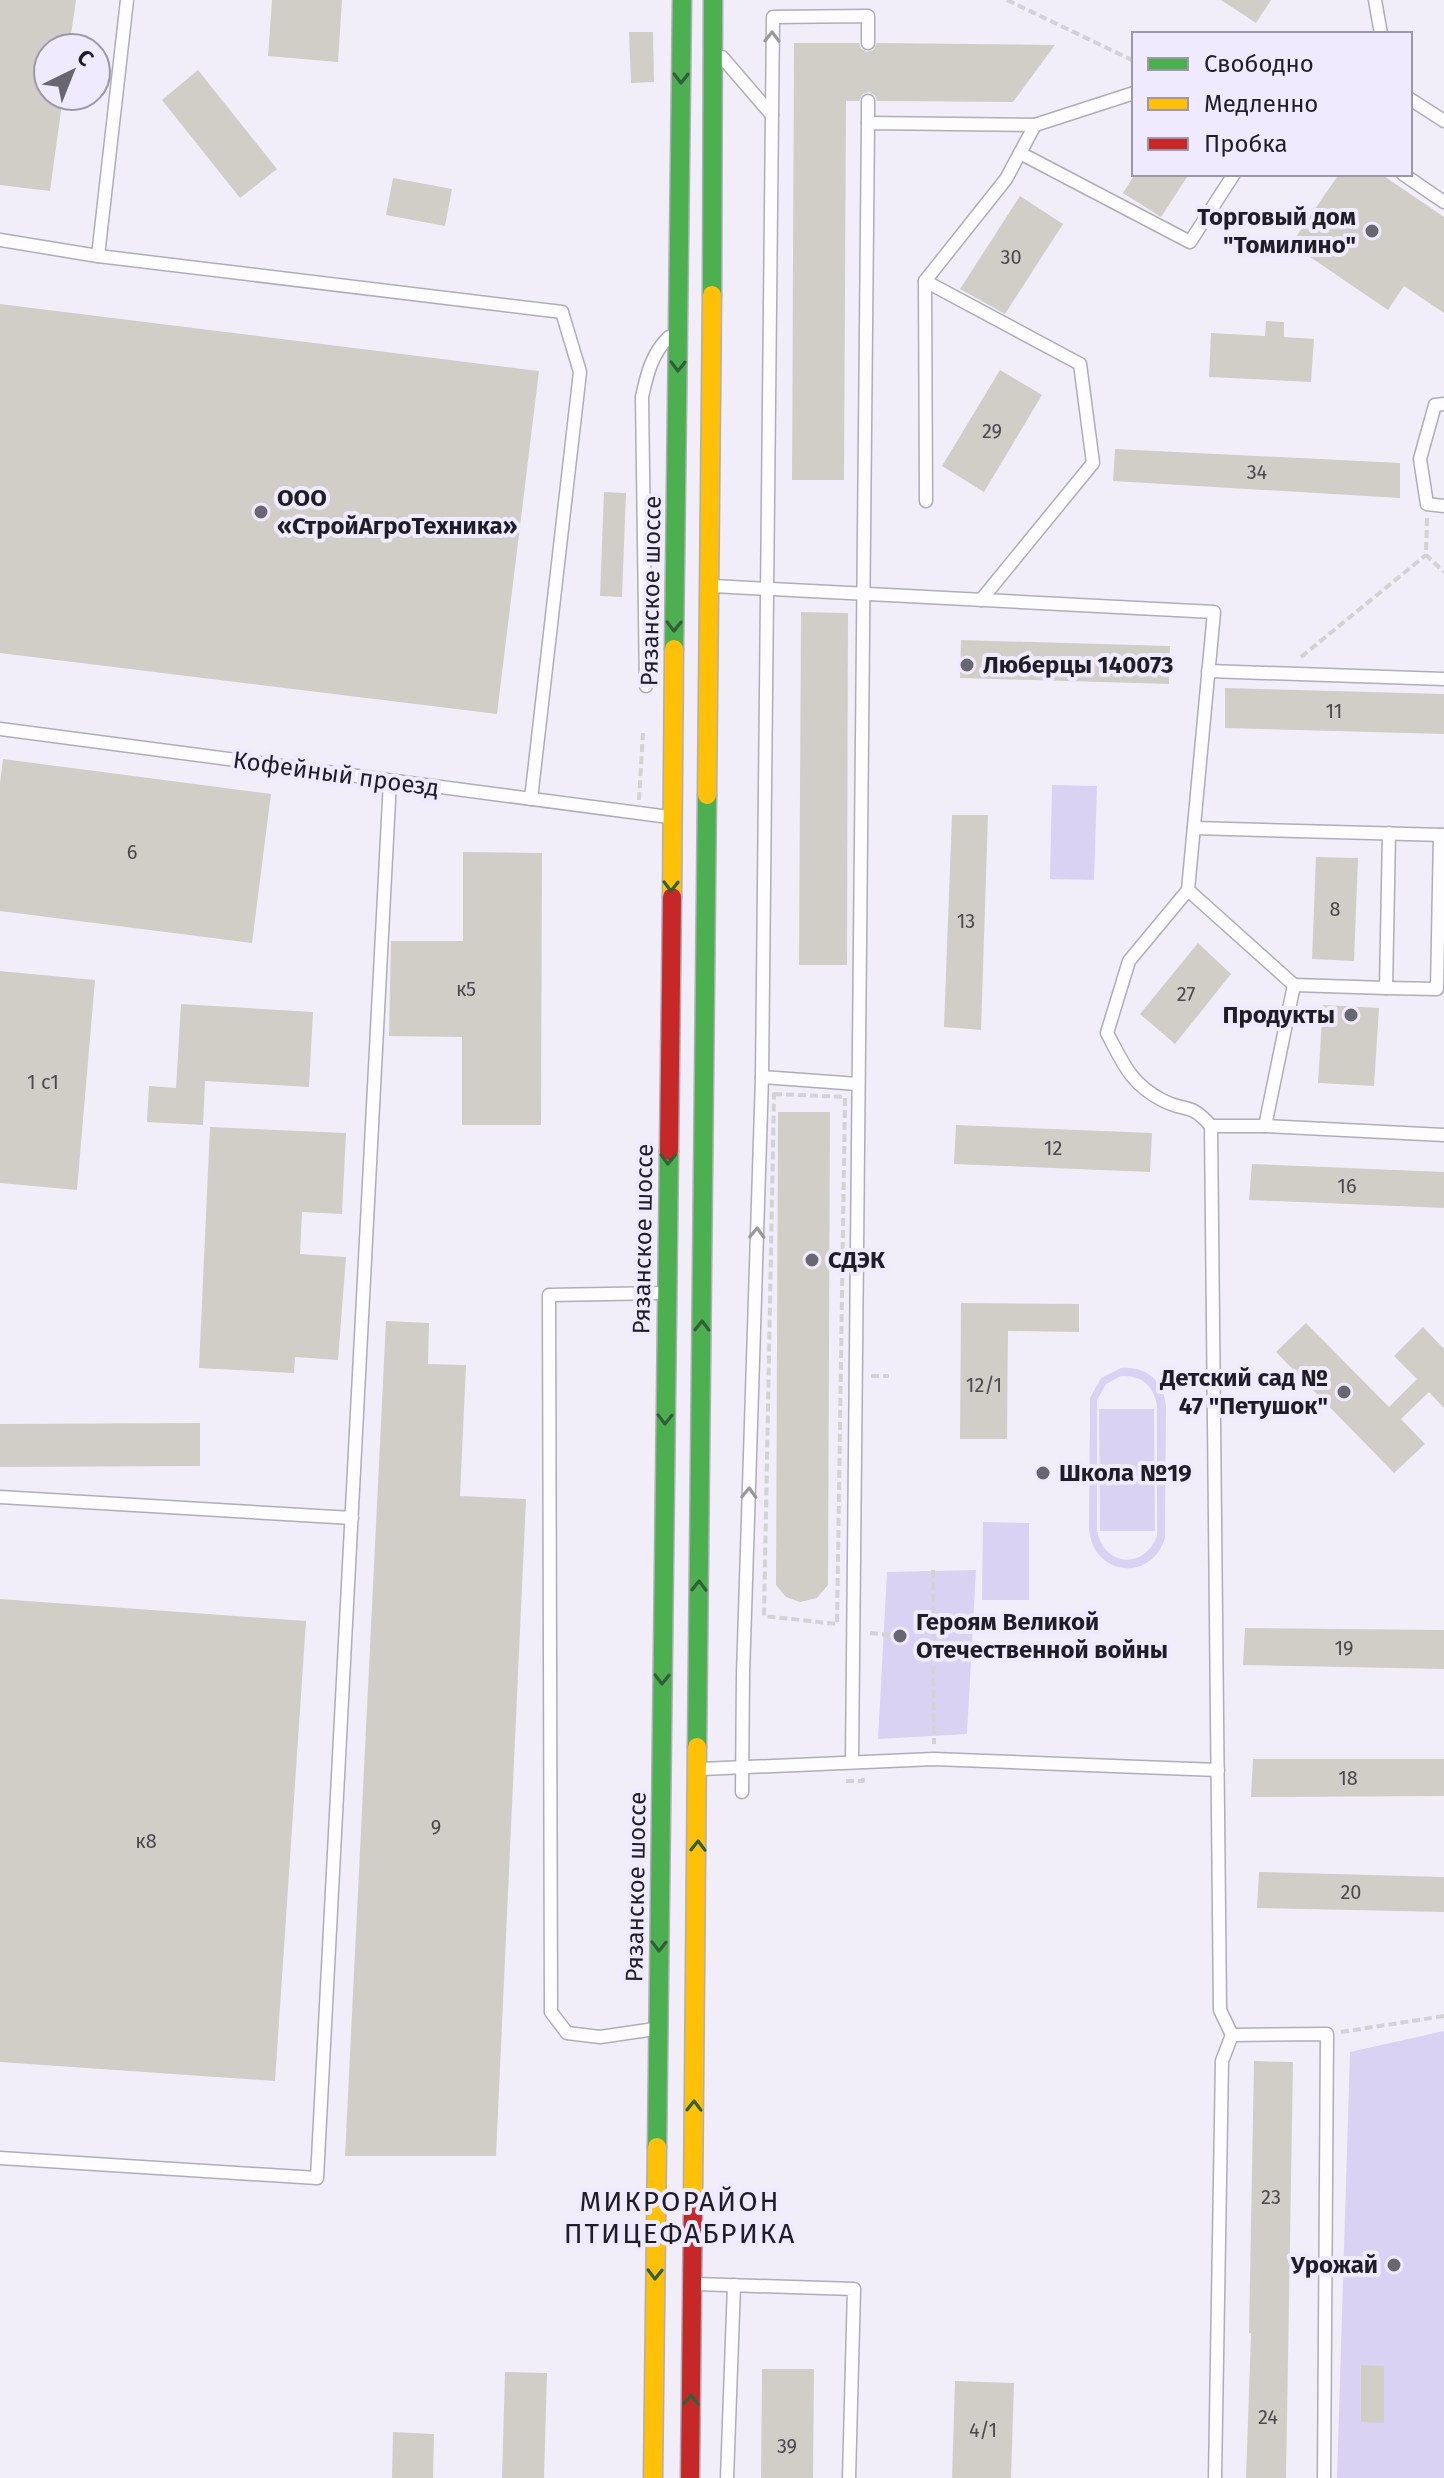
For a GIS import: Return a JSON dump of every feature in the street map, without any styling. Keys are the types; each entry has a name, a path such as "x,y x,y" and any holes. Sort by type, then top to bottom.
{"main road":[{"name":"Рязанское шоссе","path":"653,2478 682,0"},
{"path":"690,2478 710,586 713,0"}],"lane":[{"path":"98,256 127,0"},
{"path":"1375,0 1381,32"},
{"path":"742,1792 762,1077 773,17 868,16 868,43"},
{"path":"714,48 772,115"},
{"path":"868,123 1035,125 1132,94"},
{"path":"1412,100 1444,121"},
{"path":"852,1762 868,101"},
{"path":"926,501 925,281 1006,179 1035,125"},
{"path":"1020,153 1190,242 1233,176"},
{"path":"1406,176 1444,202"},
{"path":"0,240 98,256 562,312 580,372 531,799"},
{"path":"925,281 1080,364 1093,463 981,600"},
{"path":"646,686 642,397 648,369 661,344 678,328"},
{"path":"1444,404 1435,405 1420,459 1427,504 1444,506"},
{"path":"710,586 1214,612 1188,890 1129,961 1107,1033 1132,1079 1164,1101 1196,1110 1211,1126 1220,2010 1232,2035 1222,2061 1215,2478"},
{"path":"1208,671 1444,679"},
{"name":"Кофейный проезд","path":"0,729 672,817"},
{"path":"0,2158 317,2178 390,781"},
{"path":"1188,890 1294,985 1437,989 1442,835 1194,828"},
{"path":"1386,988 1389,833"},
{"path":"1265,1126 1294,985"},
{"path":"762,1077 858,1084"},
{"path":"1211,1126 1444,1135"},
{"path":"658,2028 600,2037 567,2033 551,2012 549,1295 667,1293"},
{"path":"0,1497 352,1518"},
{"path":"699,1769 934,1759 1218,1770"},
{"path":"1232,2035 1327,2034 1324,2478"},
{"path":"692,2284 854,2289 849,2478"},
{"path":"727,2478 734,2285"}],"path":[{"path":"1007,0 1132,60"},
{"path":"1427,504 1426,555 1444,572"},
{"path":"1281,672 1426,555"},
{"path":"774,1094 845,1097 840,1454 837,1624 764,1616 774,1094"},
{"path":"933,1570 934,1759"},
{"path":"1327,2034 1444,2016"}],"shaded area":[{"path":"1052,785 1097,786 1094,880 1050,879"},
{"path":"1121,1368 1138,1370 1157,1382 1165,1397 1165,1538 1148,1562 1136,1567 1123,1568 1101,1557 1093,1545 1089,1529 1090,1398 1101,1378","holes":["1121,1376 1135,1377 1146,1383 1157,1406 1157,1536 1143,1555 1124,1560 1107,1551 1097,1529 1097,1400 1106,1384"]},
{"path":"1099,1409 1154,1409 1155,1531 1100,1531"},
{"path":"983,1522 1029,1523 1029,1600 982,1600"},
{"path":"976,1570 967,1734 878,1739 887,1572"},
{"name":"Урожай","path":"1444,2031 1444,2478 1337,2478 1350,2052"}],"building":[{"path":"0,0 76,0 71,32 32,32 32,112 61,112 50,191 0,185"},
{"path":"272,0 342,0 338,62 268,56"},
{"path":"1221,0 1271,0 1256,23"},
{"path":"629,32 653,32 654,82 631,83"},
{"path":"794,43 859,43 867,52 873,50 877,43 1055,45 1013,102 877,101 869,92 863,94 859,101 846,101 844,480 792,480"},
{"path":"198,70 277,169 240,198 162,100"},
{"path":"1134,176 1188,176 1161,217 1123,193"},
{"name":"Торговый дом \"Томилино\"","path":"1338,176 1384,176 1444,217 1444,313 1404,286 1388,310 1291,244"},
{"path":"393,178 452,189 445,226 386,215"},
{"path":"1020,196 1063,224 1005,314 960,289"},
{"name":"ООО «СтройАгроТехника»","path":"0,304 539,371 497,714 0,653"},
{"path":"1266,321 1284,322 1284,337 1314,339 1311,382 1209,377 1211,333 1265,336"},
{"path":"1000,370 1042,395 984,492 942,466"},
{"path":"1115,449 1400,463 1400,498 1113,481"},
{"path":"604,492 626,493 622,597 600,596"},
{"path":"801,612 848,613 847,965 799,965"},
{"path":"961,640 1170,646 1169,684 960,678"},
{"path":"1225,688 1444,694 1444,734 1225,728"},
{"path":"3,759 271,794 252,943 0,911 0,783"},
{"path":"952,815 988,815 981,1030 944,1027"},
{"path":"463,852 542,853 541,1125 462,1125 462,1037 389,1036 391,941 463,941"},
{"path":"1316,857 1358,858 1354,961 1312,959"},
{"path":"1198,943 1231,974 1175,1044 1140,1014"},
{"path":"0,971 95,980 77,1190 0,1183"},
{"path":"181,1004 313,1012 309,1087 205,1081 203,1125 147,1122 149,1086 176,1088"},
{"path":"1323,1005 1379,1008 1374,1086 1318,1083"},
{"path":"778,1112 830,1112 828,1585 817,1598 800,1602 786,1597 776,1585"},
{"path":"956,1125 1152,1133 1150,1172 954,1164"},
{"path":"210,1127 346,1133 342,1214 302,1212 300,1254 346,1257 338,1360 295,1357 294,1373 199,1368"},
{"path":"1252,1164 1444,1172 1444,1208 1249,1200"},
{"path":"961,1303 1079,1304 1079,1332 1008,1331 1007,1439 960,1439"},
{"path":"386,1321 429,1323 428,1364 466,1365 460,1496 526,1499 496,2156 345,2156"},
{"path":"1306,1323 1389,1407 1417,1379 1394,1356 1423,1327 1444,1349 1444,1408 1429,1392 1401,1419 1425,1444 1394,1473 1276,1352"},
{"path":"200,1423 200,1466 0,1467 0,1424"},
{"path":"0,1599 306,1621 275,2081 0,2062"},
{"path":"1245,1628 1444,1630 1444,1669 1243,1665"},
{"path":"1253,1759 1444,1759 1444,1796 1251,1797"},
{"path":"1259,1872 1444,1877 1444,1912 1257,1908"},
{"path":"1254,2061 1293,2062 1286,2478 1246,2478"},
{"path":"1361,2365 1384,2366 1384,2423 1361,2422"},
{"path":"762,2369 814,2369 813,2478 761,2478"},
{"path":"505,2372 547,2373 544,2478 502,2478"},
{"path":"955,2381 1014,2383 1011,2478 952,2478"},
{"path":"393,2432 434,2434 433,2478 392,2478"}],"traffic: fast":[{"path":"674,649 682,0"},
{"path":"712,295 713,0"},
{"path":"697,1747 707,795"},
{"path":"657,2147 669,1151"}],"traffic: slow":[{"path":"707,795 712,295"},
{"path":"672,897 674,649"},
{"path":"693,2200 697,1747"},
{"path":"653,2478 657,2147"}],"traffic: jam":[{"path":"669,1151 672,897"},
{"path":"690,2478 693,2200"}],"place":[{"name":"Торговый дом \"Томилино\"","path":"1372,231"},
{"name":"ООО «СтройАгроТехника»","path":"261,512"},
{"name":"Люберцы 140073","path":"967,665"},
{"name":"Продукты","path":"1351,1015"},
{"name":"СДЭК","path":"812,1260"},
{"name":"Детский сад № 47 \"Петушок\"","path":"1344,1392"},
{"name":"Школа №19","path":"1043,1473"},
{"name":"Героям Великой Отечественной войны","path":"900,1636"},
{"name":"Урожай","path":"1394,2265"}],"district":[{"name":"МИКРОРАЙОН ПТИЦЕФАБРИКА","path":"680,2217"}]}
